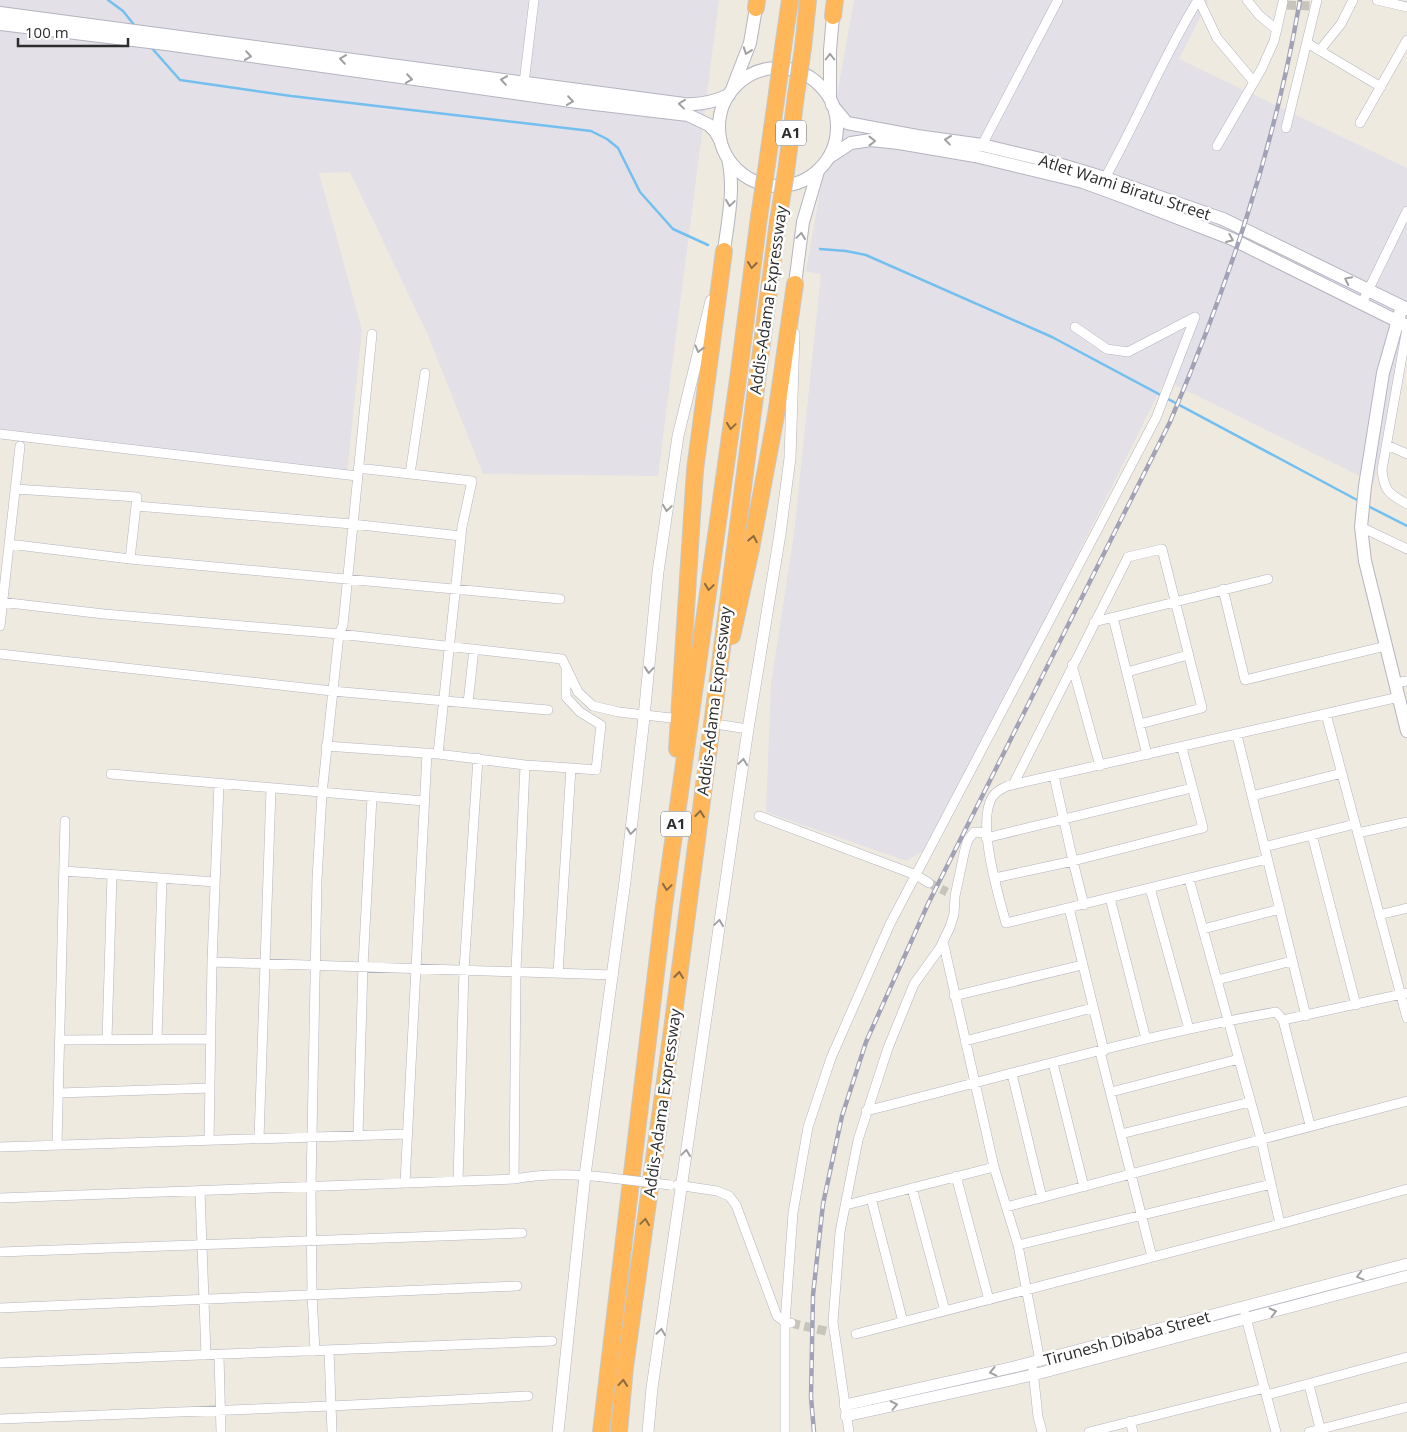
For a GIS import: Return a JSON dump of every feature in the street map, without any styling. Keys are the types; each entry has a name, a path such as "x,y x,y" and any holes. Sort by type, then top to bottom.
{"highway":[{"name":"Addis-Adama Expressway","path":"602,1432 672,853 790,0"},
{"name":"Addis-Adama Expressway","path":"619,1432 625,1366 670,1045 808,0"},
{"path":"672,853 678,727 695,470 724,251"},
{"path":"709,741 751,549 776,415 795,284"}],"main road":[{"path":"721,142 720,118 750,43 756,3"},
{"path":"727,156 743,174 757,182 773,186 789,185 804,180 818,171 828,158 833,147 837,123 831,102 830,50 835,5"},
{"path":"0,13 166,44 688,116 709,125 715,131 727,156 732,190 724,251"},
{"path":"0,24 125,35 157,33 692,105 712,102 730,94 742,80 757,72 774,68 806,75 820,86 831,102"},
{"name":"Atlet Wami Biratu Street","path":"831,102 847,123 916,141 982,145 1022,161 1105,178 1223,219 1405,308"},
{"path":"828,158 851,143 871,140 916,141 975,156 1022,161 1083,182 1232,239 1404,325"},
{"path":"795,284 803,222 818,171"},
{"path":"1405,308 1404,325 1383,373 1360,528 1361,543 1386,646 1401,682 1399,697 1405,714 1407,731"}],"street":[{"path":"524,83 534,0"},
{"path":"982,145 1058,0"},
{"path":"1199,0 1218,38 1254,82"},
{"path":"1105,178 1129,135 1181,28 1199,0"},
{"path":"1247,0 1259,15 1277,30"},
{"path":"1320,50 1341,24 1353,0"},
{"path":"1377,0 1407,7"},
{"path":"1217,146 1270,50 1284,2"},
{"path":"1286,128 1315,4"},
{"path":"1360,123 1407,40"},
{"path":"1307,43 1381,87"},
{"path":"1362,303 1407,212"},
{"path":"558,1432 585,1175 613,975 645,714 658,572 678,436 724,251"},
{"path":"648,1432 676,1185 780,534 790,458 795,284"},
{"path":"785,1432 788,1322 794,1213 808,1127 831,1058 890,924 1156,418 1173,378 1195,316 1128,352 1107,349 1075,327"},
{"path":"1404,325 1403,382 1382,470 1384,483 1390,495 1407,504"},
{"path":"316,1351 312,1295 311,1187 317,879 326,746 339,634 343,625 372,334"},
{"path":"410,474 425,373"},
{"path":"0,434 358,472 410,474 472,481 461,536 438,754"},
{"path":"1387,445 1407,454"},
{"path":"0,626 1,602 20,446"},
{"path":"15,489 137,497 130,559"},
{"path":"136,506 352,524 461,536"},
{"path":"1360,528 1407,549"},
{"path":"9,544 130,559 560,598"},
{"path":"1012,785 1128,557 1162,550 1202,708 1140,724"},
{"path":"1094,622 1268,579"},
{"path":"1223,589 1245,680 1386,646"},
{"path":"1,602 104,614 339,634 562,658 578,692 593,706 619,712 671,718"},
{"path":"1113,617 1147,755"},
{"path":"468,703 474,649"},
{"path":"0,654 332,690 548,710"},
{"path":"1127,672 1188,655"},
{"path":"1072,665 1100,766"},
{"path":"326,746 427,753 596,770 601,725 580,712 566,697 566,667"},
{"path":"1267,859 1006,924 986,836 986,819 990,803 996,792 1012,785 1182,748 1399,697"},
{"path":"1326,714 1379,915 1404,994 1407,1018"},
{"path":"722,725 748,729"},
{"path":"1237,735 1306,1016"},
{"path":"995,878 1203,828 1182,748"},
{"path":"405,1183 427,753"},
{"path":"458,1181 464,970 478,758"},
{"path":"514,1179 516,971 525,764"},
{"path":"558,973 571,768"},
{"path":"111,774 322,794 424,801"},
{"path":"1252,796 1342,774"},
{"path":"1054,776 1072,861 1084,905"},
{"path":"209,1140 212,962 219,784"},
{"path":"849,1432 833,1322 840,1232 858,1140 888,1048 914,984 940,948 942,940 950,927 954,914 951,894 968,840 974,832 986,836 1192,788"},
{"path":"258,1138 271,789"},
{"path":"358,1136 363,966 372,797"},
{"path":"759,816 916,875 929,882"},
{"path":"57,1145 65,821"},
{"path":"1264,847 1312,835 1407,822"},
{"path":"1312,835 1356,1005"},
{"path":"64,871 215,882"},
{"path":"107,1039 112,875"},
{"path":"157,1039 162,879"},
{"path":"1190,879 1260,1139 1280,1224"},
{"path":"1150,888 1189,1029"},
{"path":"1110,898 1146,1039"},
{"path":"1069,908 1110,1092 1152,1257"},
{"path":"1379,915 1407,908"},
{"path":"1204,929 1280,909"},
{"path":"942,940 994,1167 1018,1245 1028,1290 1038,1418 1042,1432"},
{"path":"1217,980 1292,961"},
{"path":"212,962 613,975"},
{"path":"954,996 1082,965"},
{"path":"1283,1020 1404,994"},
{"path":"965,1041 1092,1008"},
{"path":"866,1111 1146,1039 1228,1020 1276,1012 1283,1020 1310,1126"},
{"path":"60,1040 211,1039"},
{"path":"1110,1092 1239,1059"},
{"path":"1053,1063 1084,1187"},
{"path":"1012,1074 1042,1198"},
{"path":"59,1093 210,1088"},
{"path":"1006,1207 1084,1187 1131,1172 1407,1101"},
{"path":"1121,1134 1250,1102"},
{"path":"0,1147 407,1134"},
{"path":"846,1204 994,1167"},
{"path":"0,1198 514,1179 541,1174 585,1175 717,1191 729,1196 736,1205 777,1316 788,1322"},
{"path":"956,1176 989,1300"},
{"path":"1018,1245 1271,1184"},
{"path":"912,1188 945,1311"},
{"path":"856,1334 1280,1224 1407,1189"},
{"path":"200,1191 206,1356"},
{"path":"871,1198 903,1322"},
{"path":"0,1252 522,1234"},
{"name":"Tirunesh Dibaba Street","path":"1035,1366 1244,1306 1407,1264"},
{"name":"Tirunesh Dibaba Street","path":"845,1410 1247,1319 1407,1276"},
{"path":"0,1308 517,1286"},
{"path":"1244,1306 1274,1432"},
{"path":"0,1363 552,1341"},
{"path":"329,1350 332,1432"},
{"path":"219,1355 221,1432"},
{"path":"1091,1432 1130,1421 1266,1392 1309,1385 1407,1357"},
{"path":"1309,1385 1321,1431"},
{"path":"0,1419 528,1396"},
{"path":"1309,1432 1321,1431 1407,1407"},
{"path":"1130,1421 1133,1432"}],"shaded area":[{"path":"0,0 719,0 658,476 483,474 427,333 350,172 319,173 362,330 347,472 0,429"},
{"path":"854,0 1209,0 1179,59 1407,168 1407,323 1374,483 1165,380 941,827 923,851 906,861 766,812 771,684 794,534 821,274 806,271"}],"waterway":[{"path":"108,0 123,11 135,26"},
{"path":"150,46 180,80 291,96 591,131 607,139 618,148 640,192 673,229 708,245"},
{"path":"820,249 866,255 1052,337 1359,501"},
{"path":"1366,505 1407,526"}],"tunnel":[{"path":"1287,5 1310,6"},
{"path":"929,883 947,892"},
{"path":"791,1323 834,1333"}],"railway":[{"path":"814,1432 811,1397 813,1295 823,1204 842,1116 866,1042 928,904 1170,422 1211,319 1247,215 1277,109 1290,55 1300,0"}]}
